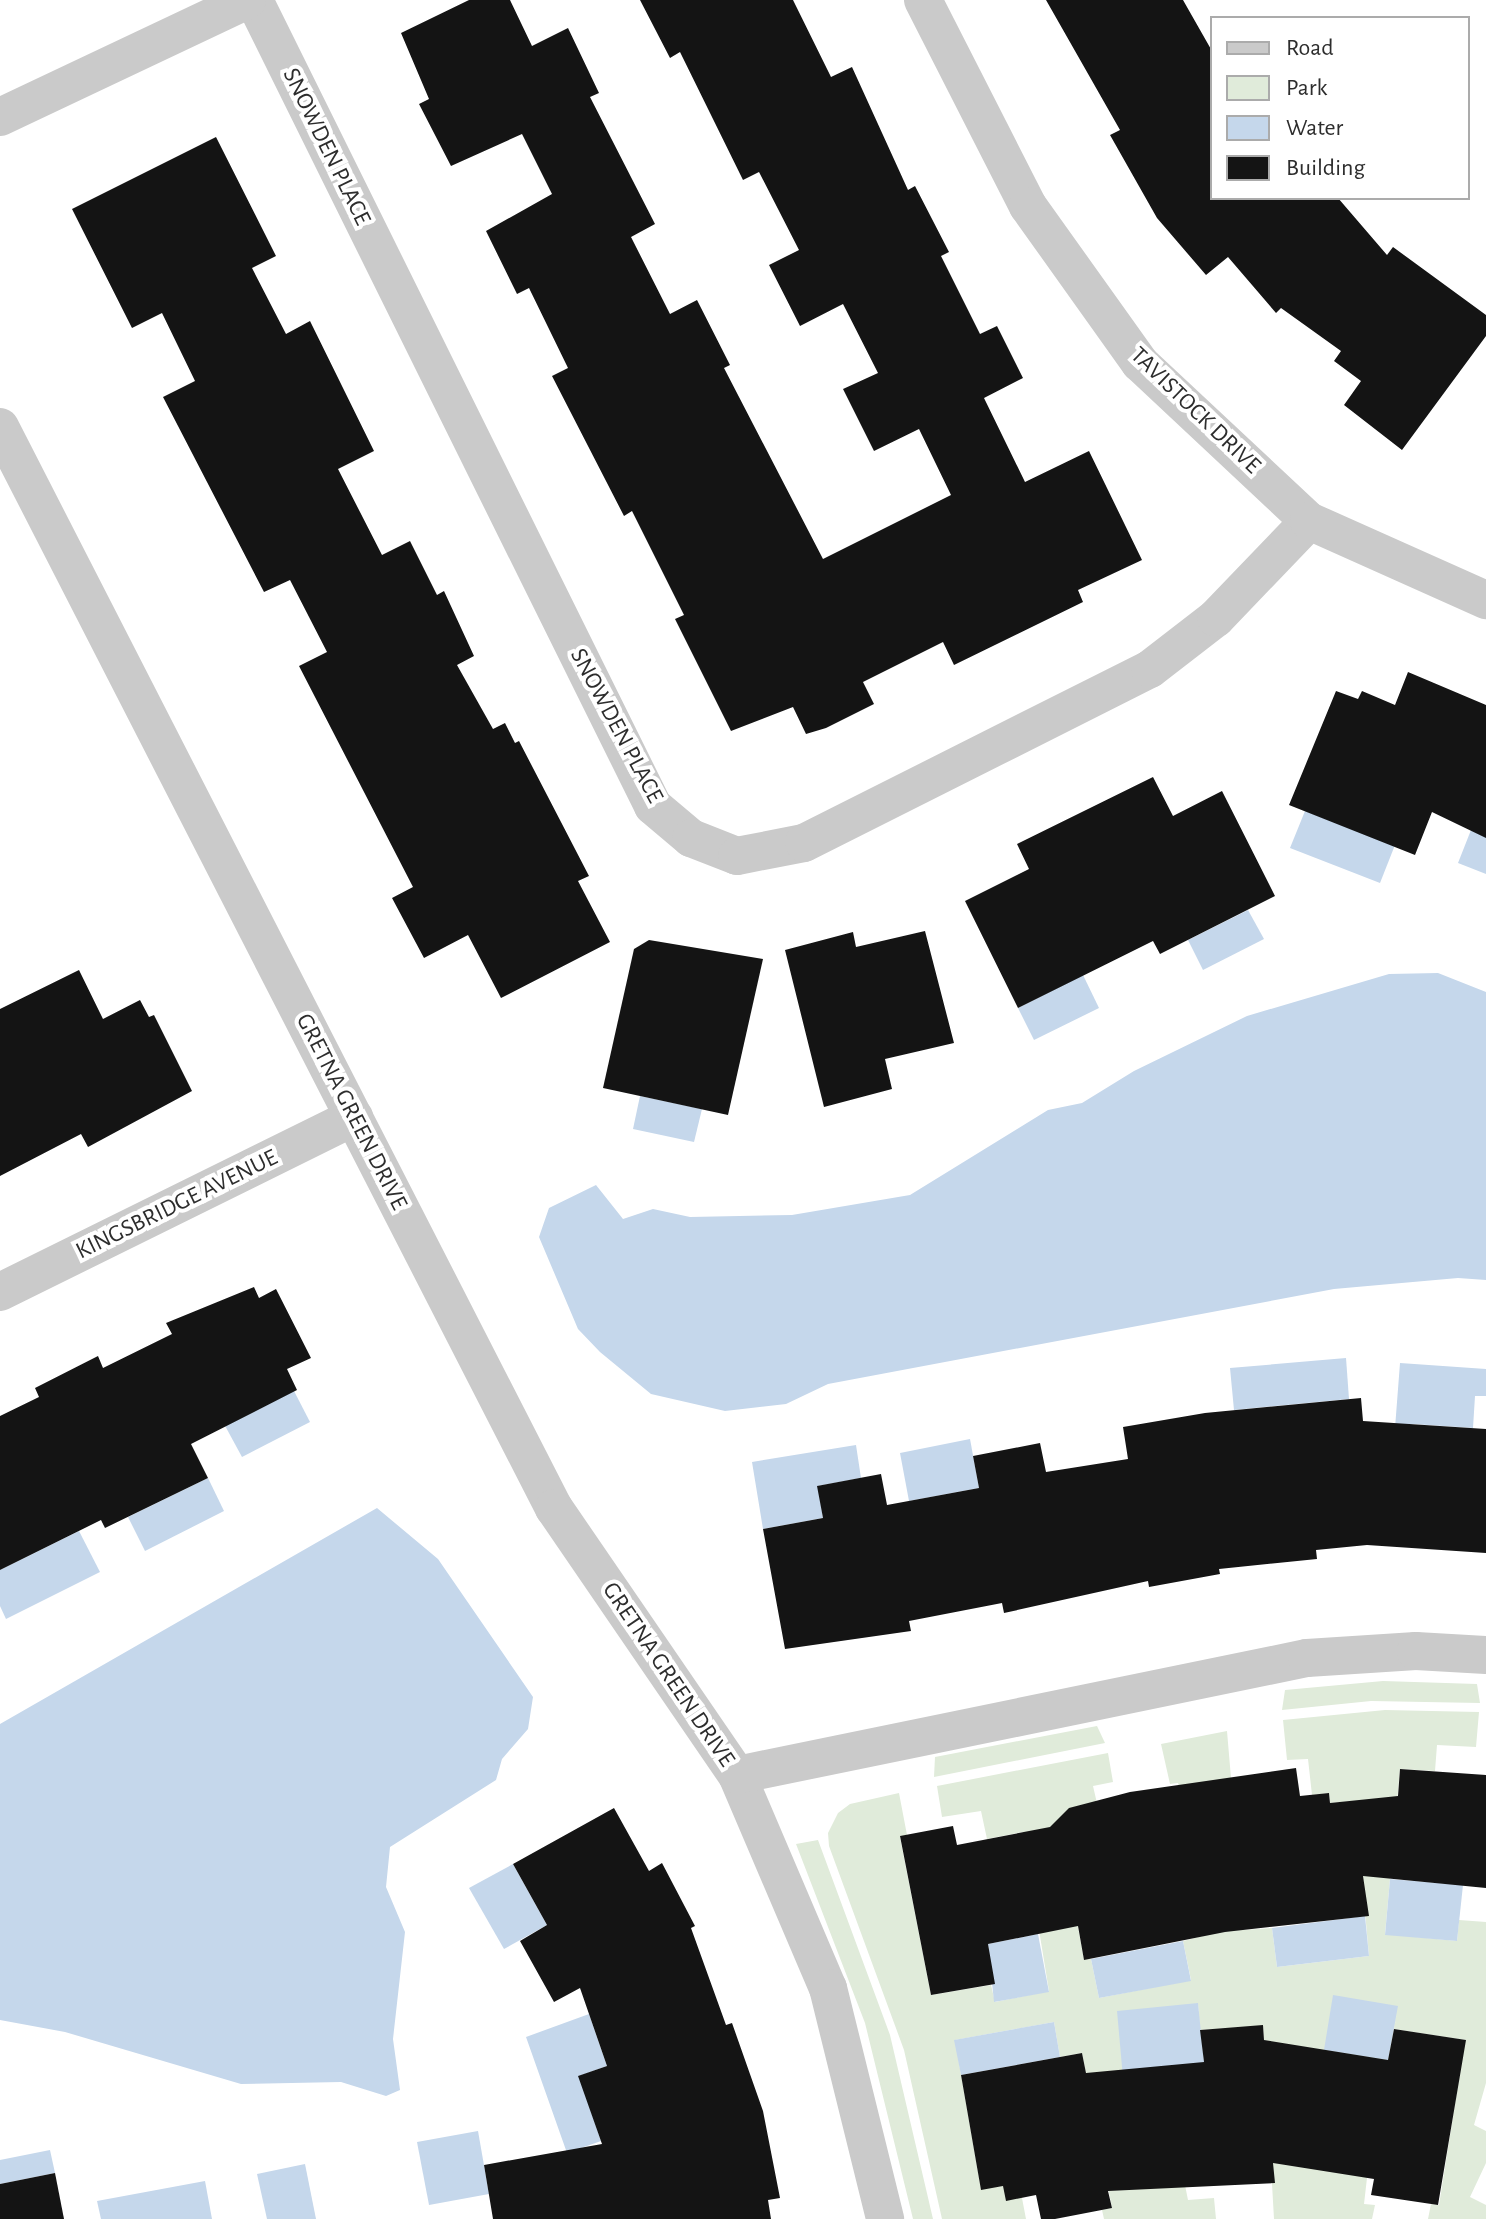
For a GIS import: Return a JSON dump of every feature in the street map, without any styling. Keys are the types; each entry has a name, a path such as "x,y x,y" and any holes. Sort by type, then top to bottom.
{"street":[{"path":"0,117 247,0"},
{"name":"SNOWDEN PLACE","path":"254,0 653,806 691,838 737,856 804,843 1150,669 1216,618 1309,521"},
{"name":"TAVISTOCK DRIVE","path":"923,0 1028,206 1140,363 1309,521 1486,600"},
{"name":"GRETNA GREEN DRIVE","path":"0,427 554,1508 737,1775 828,1988 885,2219"},
{"name":"KINGSBRIDGE AVENUE","path":"0,1292 354,1117"},
{"name":"GRETNA GREEN DRIVE","path":"737,1775 1307,1658 1416,1651 1486,1655"}],"green space":[{"path":"1383,1681 1477,1684 1480,1703 1371,1701 1282,1710 1285,1690"},
{"path":"1385,1710 1479,1712 1476,1747 1437,1745 1435,1771 1400,1769 1385,1934 1457,1941 1459,1920 1486,1922 1486,2083 1474,2125 1486,2131 1486,2163 1470,2197 1486,2205 1486,2219 1428,2219 1431,2204 1439,2205 1465,2040 1394,2029 1398,2006 1367,2178 1364,2204 1375,2205 1372,2219 1274,2219 1263,2026 1200,2030 1198,2004 1185,2185 1188,2200 1214,2198 1216,2219 1104,2219 1102,2210 1112,2208 1082,2053 1060,2057 1054,2022 955,2040 981,2189 1003,2186 1022,2198 1026,2219 942,2219 904,2050 829,1846 828,1833 838,1813 850,1804 899,1793 907,1835 900,1837 931,1995 991,1985 995,2002 1049,1991 1023,1832 987,1839 981,1811 942,1817 937,1786 1108,1753 1113,1782 1093,1786 1099,1812 1058,1820 1084,1959 1091,1959 1099,1998 1191,1980 1183,1941 1207,1935 1178,1783 1170,1784 1161,1744 1227,1731 1244,1930 1272,1928 1277,1967 1369,1956 1355,1801 1330,1803 1329,1793 1312,1795 1308,1759 1287,1760 1283,1720"},
{"path":"1097,1726 1105,1743 934,1777 935,1757"},
{"path":"818,1840 890,2035 933,2219 913,2219 865,2023 796,1844"}],"water":[{"path":"1305,811 1395,845 1380,883 1290,848"},
{"path":"1471,830 1486,836 1486,874 1458,863"},
{"path":"1248,910 1264,939 1203,970 1188,940"},
{"path":"1438,973 1486,992 1486,1280 1458,1278 1334,1289 828,1384 786,1404 725,1411 651,1394 600,1352 578,1329 539,1237 549,1208 596,1185 623,1219 653,1209 690,1217 792,1215 910,1195 1048,1110 1082,1103 1134,1071 1247,1016 1389,974"},
{"path":"1083,975 1099,1008 1034,1040 1018,1008"},
{"path":"640,1096 702,1109 694,1142 633,1129"},
{"path":"1346,1358 1349,1399 1234,1410 1230,1368"},
{"path":"1400,1363 1486,1369 1486,1396 1475,1396 1473,1428 1413,1424 1395,1428"},
{"path":"294,1391 310,1422 242,1457 217,1411"},
{"path":"970,1439 979,1488 909,1501 900,1453"},
{"path":"856,1445 861,1478 818,1486 823,1518 763,1529 752,1462"},
{"path":"208,1478 224,1511 145,1551 128,1517"},
{"path":"377,1508 438,1559 533,1697 528,1729 502,1759 496,1780 390,1847 386,1887 405,1932 393,2039 400,2090 386,2096 341,2082 241,2084 65,2032 0,2020 0,1724"},
{"path":"79,1531 100,1572 6,1619 0,1606 0,1570"},
{"path":"513,1864 547,1925 504,1949 469,1888"},
{"path":"1390,1879 1463,1885 1457,1941 1385,1935"},
{"path":"1365,1916 1369,1956 1277,1967 1272,1928"},
{"path":"1038,1934 1049,1992 994,2002 988,1944"},
{"path":"1183,1941 1191,1981 1099,1998 1091,1959"},
{"path":"1333,1995 1398,2006 1388,2060 1324,2050"},
{"path":"1198,2003 1204,2062 1124,2089 1117,2011"},
{"path":"589,2014 607,2066 579,2076 601,2141 567,2153 526,2037"},
{"path":"1054,2022 1060,2057 961,2075 954,2040"},
{"path":"478,2131 489,2194 429,2205 417,2142"},
{"path":"50,2150 55,2173 0,2184 0,2160"},
{"path":"305,2164 316,2219 267,2219 257,2174"},
{"path":"205,2181 212,2219 101,2219 97,2201"}],"building":[{"path":"469,0 510,0 532,46 568,28 599,93 590,97 655,224 631,237 670,314 697,300 730,365 724,368 823,559 951,495 919,429 874,451 843,389 878,373 843,304 800,326 769,265 799,250 759,172 743,180 680,52 670,58 640,0 793,0 831,77 852,67 908,190 915,186 949,252 941,256 980,334 997,326 1023,378 984,398 1025,482 1089,451 1142,560 1078,590 1083,602 954,665 943,642 863,682 874,704 826,728 806,734 793,707 731,731 675,619 684,615 632,511 624,516 552,376 568,368 529,288 517,294 486,231 552,194 522,134 451,166 419,104 429,99 401,33"},
{"path":"1046,0 1183,0 1210,47 1210,200 1340,200 1387,255 1393,247 1486,315 1486,336 1402,450 1344,405 1361,381 1334,361 1341,351 1281,308 1276,313 1228,257 1206,275 1157,218 1110,135 1120,130"},
{"path":"216,137 276,256 252,268 286,334 310,321 374,451 338,469 382,555 410,541 437,595 444,591 474,656 457,665 493,729 505,723 515,743 519,741 589,876 578,881 610,942 501,998 468,935 424,958 392,898 413,887 299,666 327,652 290,580 264,592 163,397 195,381 162,313 132,328 72,209"},
{"path":"1408,672 1486,705 1486,838 1432,812 1415,855 1289,805 1336,691 1358,699 1362,691 1395,705"},
{"path":"1153,777 1173,816 1222,791 1275,896 1160,954 1153,941 1018,1008 965,901 1029,869 1017,844"},
{"path":"925,931 954,1043 885,1059 892,1089 824,1107 785,950 853,932 856,947"},
{"path":"649,940 763,959 728,1115 603,1088 634,949"},
{"path":"79,970 103,1019 140,1000 149,1017 154,1015 192,1091 88,1147 81,1134 0,1176 0,1009"},
{"path":"254,1287 259,1298 276,1289 311,1358 287,1369 297,1390 191,1444 208,1478 105,1528 101,1520 0,1570 0,1416 39,1397 35,1388 98,1356 103,1368 172,1334 166,1323"},
{"path":"1361,1398 1363,1421 1486,1429 1486,1553 1367,1545 1316,1550 1317,1559 1219,1569 1220,1574 1149,1587 1148,1581 1004,1613 1002,1603 909,1621 911,1631 785,1649 763,1529 823,1518 817,1486 881,1474 887,1505 979,1488 973,1456 1040,1443 1046,1472 1128,1459 1123,1427 1205,1413"},
{"path":"1296,1768 1300,1796 1329,1793 1330,1803 1398,1796 1400,1769 1486,1775 1486,1888 1363,1876 1369,1916 1225,1932 1084,1960 1078,1926 988,1944 995,1984 931,1995 900,1836 953,1826 957,1845 1050,1827 1069,1808 1130,1792"},
{"path":"614,1808 649,1871 662,1863 695,1926 691,1928 726,2025 732,2023 763,2111 780,2198 768,2200 771,2219 493,2219 484,2165 602,2144 578,2076 607,2066 580,1988 554,2002 520,1941 547,1925 513,1864"},
{"path":"1263,2025 1264,2040 1388,2060 1394,2029 1466,2040 1438,2205 1371,2195 1374,2179 1273,2163 1275,2183 1108,2191 1112,2208 1055,2219 1041,2219 1036,2195 1006,2201 1003,2186 981,2190 961,2075 1082,2053 1086,2073 1204,2062 1200,2030"},
{"path":"55,2173 64,2219 0,2219 0,2184"}]}
